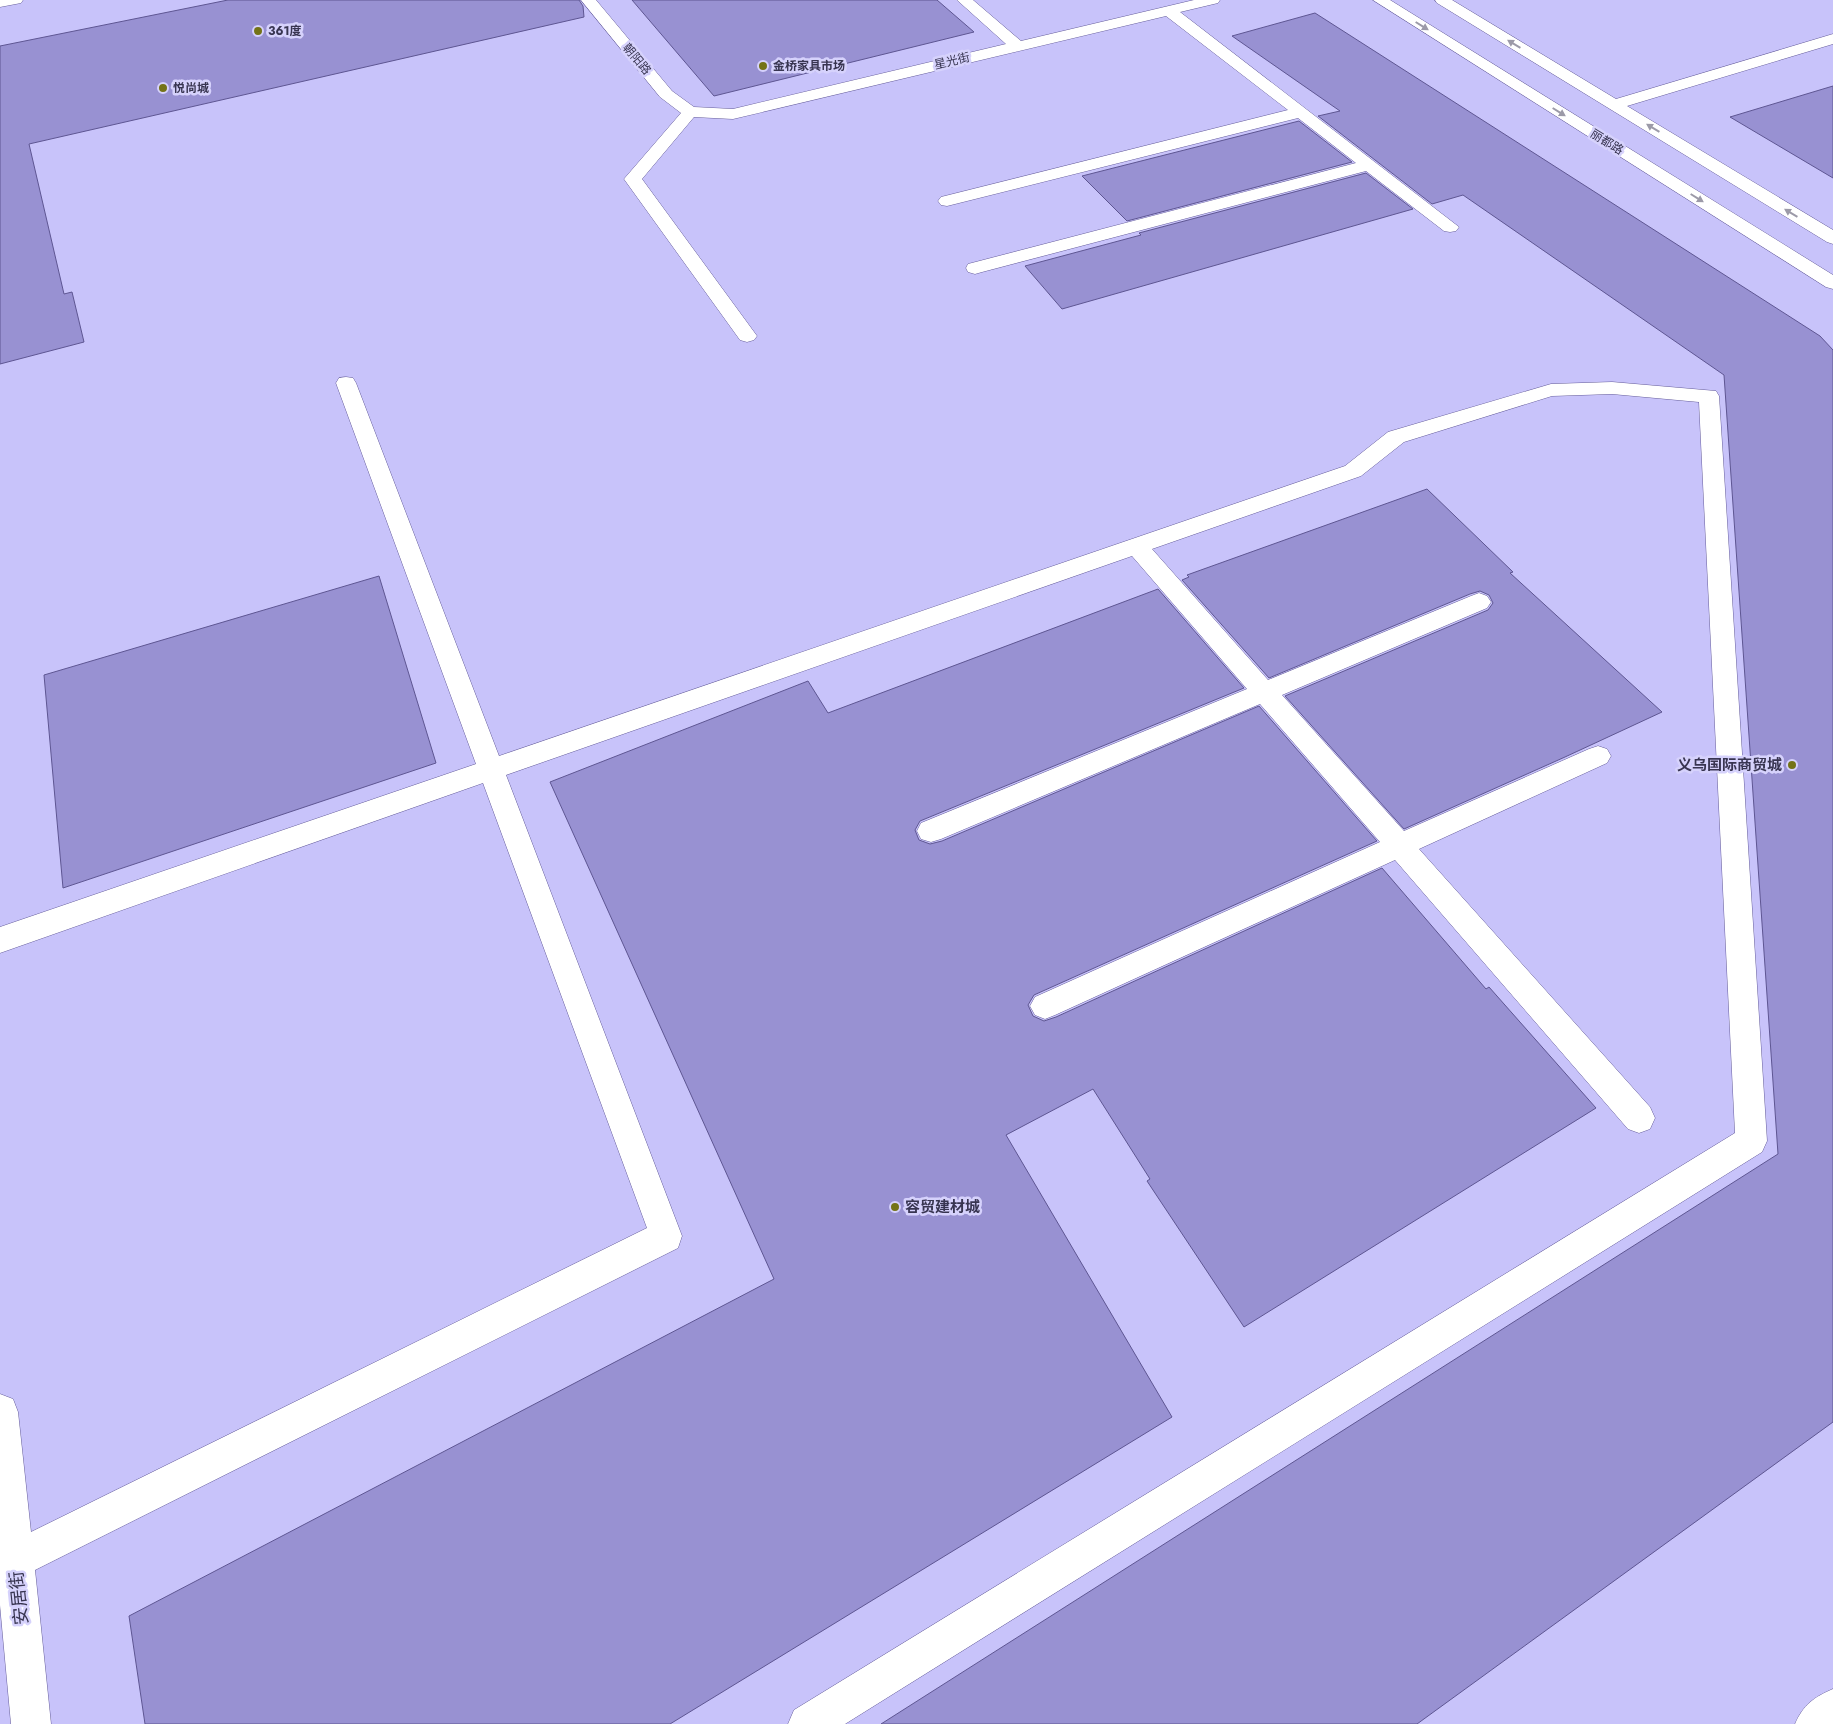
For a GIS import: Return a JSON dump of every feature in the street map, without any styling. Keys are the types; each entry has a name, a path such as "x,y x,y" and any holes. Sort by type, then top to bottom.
{"street":[{"path":"0,3 16,0"},
{"name":"朝阳路","path":"588,0 666,94 690,112"},
{"path":"964,0 1017,46"},
{"name":"星光街","path":"690,112 733,114 1213,0"},
{"name":"丽都路","path":"1380,0 1833,283"},
{"path":"1442,0 1833,238"},
{"path":"1169,11 1450,227"},
{"path":"1613,104 1833,39"},
{"path":"690,112 633,179 747,336"},
{"path":"947,200 1301,112"},
{"path":"976,268 1370,165"},
{"path":"15,1560 666,1236 346,383"},
{"path":"0,940 490,768 1353,471 1396,437 1552,390 1612,388 1710,396 1751,1141 808,1724"},
{"path":"1136,546 1639,1118"},
{"path":"931,831 1479,602"},
{"path":"1045,1006 1598,756"},
{"name":"安居街","path":"0,1412 31,1724"},
{"path":"1815,1724 1833,1709"}],"building":[{"name":"悦尚城","path":"228,0 579,0 583,6 584,17 29,144 64,294 72,292 84,342 0,364 0,46"},
{"name":"金桥家具市场","path":"632,0 937,0 974,32 714,96"},
{"name":"义乌国际商贸城","path":"1315,13 1820,336 1833,350 1833,1422 1417,1724 881,1724 1778,1154 1724,375 1463,195 1432,204 1318,116 1340,111 1232,36"},
{"path":"1833,86 1833,178 1730,117"},
{"path":"1299,121 1352,162 1127,221 1082,176"},
{"path":"1366,173 1413,209 1062,309 1025,266 1141,235 1139,233"},
{"path":"1427,489 1513,572 1510,573 1662,712 1404,829 1285,696 1488,610 1493,603 1489,595 1480,591 1470,594 1269,678 1182,580 1189,577 1187,575"},
{"path":"379,576 436,763 63,888 44,675"},
{"name":"容贸建材城","path":"1158,589 1244,688 920,821 915,830 919,840 930,844 942,841 1259,706 1377,841 1034,995 1028,1005 1033,1016 1044,1021 1056,1017 1382,868 1486,989 1489,987 1596,1108 1244,1327 1147,1181 1150,1179 1093,1089 1006,1135 1172,1417 670,1724 145,1724 129,1616 774,1279 550,782 808,681 828,713"}],"place":[{"name":"361度","path":"258,31"},
{"name":"金桥家具市场","path":"763,66"},
{"name":"悦尚城","path":"163,88"},
{"name":"义乌国际商贸城","path":"1792,765"},
{"name":"容贸建材城","path":"895,1207"}]}
